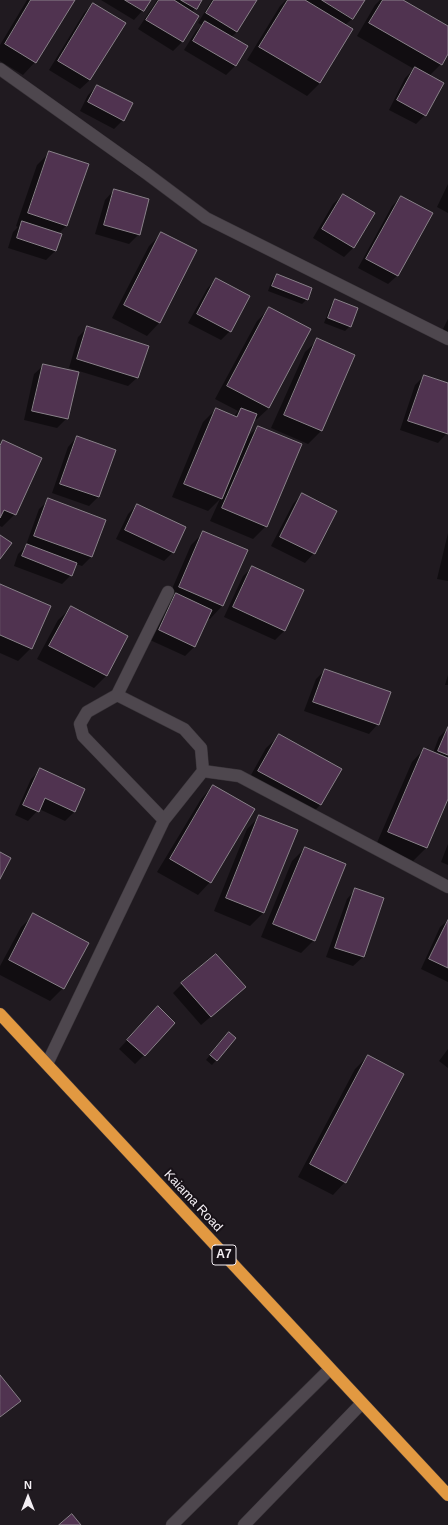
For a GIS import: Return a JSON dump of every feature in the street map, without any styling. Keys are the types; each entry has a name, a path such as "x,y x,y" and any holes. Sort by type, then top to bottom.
{"highway":[{"name":"Kaiama Road","path":"0,1014 448,1494"}],"street":[{"path":"0,69 146,173 206,218 448,339"},
{"path":"164,820 83,736 80,724 87,712 117,695 168,592"},
{"path":"47,1064 164,820 204,771 201,748 184,729 117,695"},
{"path":"204,771 240,776 448,887"},
{"path":"172,1525 330,1369"},
{"path":"244,1525 362,1403"}],"building":[{"path":"31,0 75,0 36,63 5,44"},
{"path":"125,0 151,0 144,11"},
{"path":"159,0 174,0 199,16 183,42 146,20"},
{"path":"181,0 202,0 197,9"},
{"path":"214,0 257,0 237,32 206,13"},
{"path":"288,0 305,0 353,29 320,83 259,47"},
{"path":"322,0 365,0 353,19"},
{"path":"383,0 403,0 448,26 448,54 442,65 369,23"},
{"path":"93,3 126,23 90,80 58,61"},
{"path":"205,21 248,46 236,66 193,41"},
{"path":"415,67 444,83 426,116 397,100"},
{"path":"97,85 133,103 124,121 88,102"},
{"path":"49,151 89,164 67,226 28,213"},
{"path":"114,189 149,199 140,235 104,225"},
{"path":"343,194 375,213 354,248 322,229"},
{"path":"401,196 433,213 398,276 366,259"},
{"path":"22,221 62,234 56,251 17,238"},
{"path":"161,232 197,250 160,323 124,305"},
{"path":"277,274 312,288 308,300 272,286"},
{"path":"216,278 250,296 231,332 197,314"},
{"path":"335,299 358,308 351,327 328,318"},
{"path":"269,307 311,329 269,408 227,386"},
{"path":"87,326 149,346 138,378 77,359"},
{"path":"317,338 355,355 322,431 284,415"},
{"path":"43,364 79,372 68,419 32,411"},
{"path":"424,375 448,383 448,434 408,421"},
{"path":"216,408 237,417 241,408 257,414 222,499 184,484"},
{"path":"258,426 302,444 267,527 222,508"},
{"path":"77,436 116,450 99,497 60,484"},
{"path":"3,440 42,458 16,515 4,510 0,518 0,446"},
{"path":"302,493 337,511 315,554 280,537"},
{"path":"48,498 106,520 92,557 34,536"},
{"path":"137,504 186,527 174,553 125,530"},
{"path":"203,531 248,550 223,606 179,587"},
{"path":"0,535 12,543 0,559"},
{"path":"27,544 77,563 72,576 22,556"},
{"path":"252,566 304,590 285,631 233,607"},
{"path":"0,584 51,606 32,649 0,635"},
{"path":"176,593 212,610 195,647 159,630"},
{"path":"71,606 128,636 107,676 49,646"},
{"path":"325,669 391,692 379,725 313,702"},
{"path":"448,727 448,755 438,751"},
{"path":"279,734 342,769 321,805 258,771"},
{"path":"424,748 448,758 448,799 427,848 388,832"},
{"path":"40,768 85,789 75,812 45,798 39,812 23,805"},
{"path":"213,785 255,809 211,883 170,859"},
{"path":"259,815 298,830 264,913 226,898"},
{"path":"305,847 346,864 315,941 273,924"},
{"path":"0,852 11,858 0,879"},
{"path":"355,888 384,898 364,957 335,948"},
{"path":"33,913 89,943 64,989 9,960"},
{"path":"448,920 448,968 429,959"},
{"path":"216,954 246,987 211,1017 181,983"},
{"path":"158,1006 175,1023 145,1056 127,1040"},
{"path":"229,1032 236,1038 217,1061 210,1055"},
{"path":"368,1055 404,1074 346,1183 310,1164"},
{"path":"0,1375 21,1401 0,1417"},
{"path":"72,1514 81,1525 59,1525"}]}
